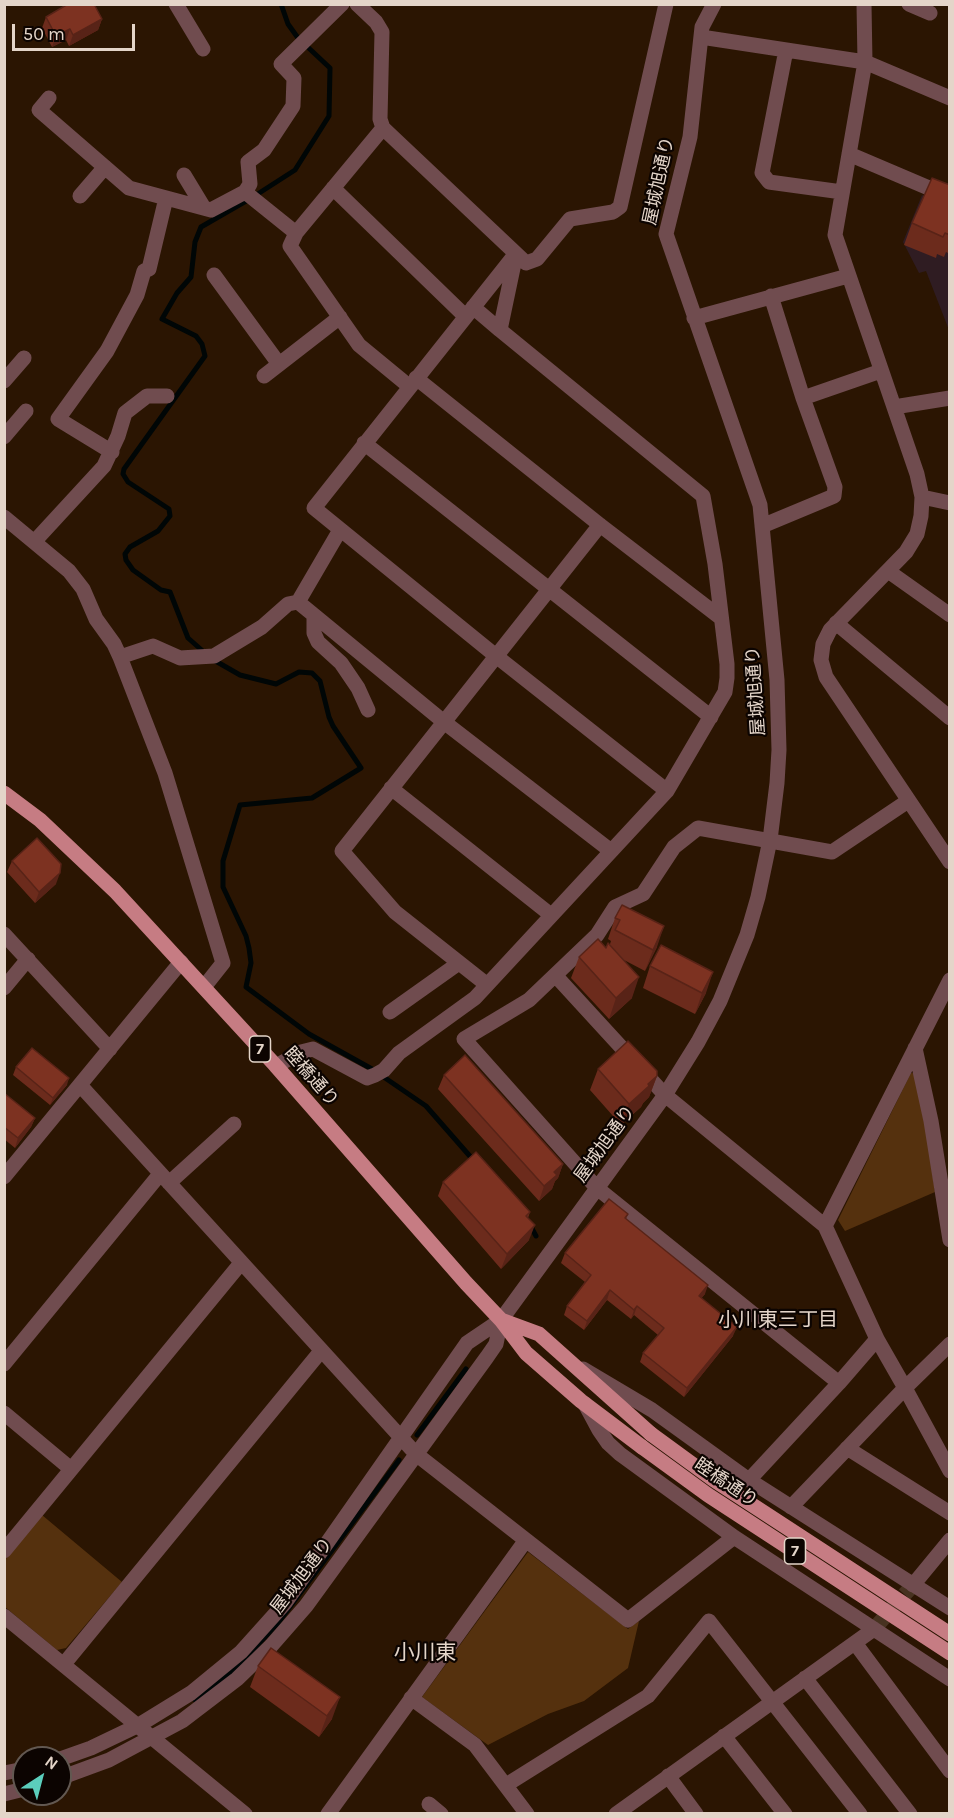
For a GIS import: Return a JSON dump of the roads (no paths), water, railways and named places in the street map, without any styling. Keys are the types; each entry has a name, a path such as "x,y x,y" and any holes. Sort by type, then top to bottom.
{"main road":[{"name":"睦橋通り","path":"4,793 40,820 115,891 276,1066 501,1320 526,1353 585,1404 708,1495 950,1653"},
{"name":"睦橋通り","path":"501,1320 539,1334 651,1434 714,1480 950,1634"}],"street":[{"path":"176,4 203,49"},
{"path":"296,233 251,197 248,162 264,150 292,106 294,78 280,64 342,4"},
{"path":"357,4 376,22 382,32 380,119 383,128 526,262 537,259 570,219 613,212 620,207 666,4"},
{"name":"屋城旭通り","path":"72,1754 139,1725 191,1693 241,1652 285,1603 467,1343 501,1320 665,1095 698,1042 733,971 758,897 770,840 777,783 779,717 762,526 760,505 666,234 690,137 702,27 714,4"},
{"path":"864,4 865,62 835,234 917,474 922,497 917,534 906,552 836,623 826,637 823,644 823,671 950,862"},
{"path":"909,4 930,13"},
{"path":"701,37 865,62 950,98"},
{"path":"786,50 762,173 769,182 842,192"},
{"path":"49,98 39,110 129,188 211,210 251,197"},
{"path":"383,128 296,233 290,246 359,345 413,383 721,618"},
{"path":"849,154 950,197"},
{"path":"80,196 105,167"},
{"path":"184,175 204,208"},
{"path":"276,1066 301,1052 313,1049 367,1078 380,1072 399,1053 475,998 667,790 725,692 728,678 715,564 703,496 501,330 469,312 333,188"},
{"path":"112,452 58,419 107,351 137,295 144,271 149,269 166,198"},
{"path":"516,254 314,508 496,656 667,790"},
{"path":"501,330 516,254"},
{"path":"214,275 279,364"},
{"path":"694,318 848,276"},
{"path":"762,526 834,496 835,487 802,398 771,296"},
{"path":"264,376 340,317"},
{"path":"4,381 24,358"},
{"path":"802,398 881,371"},
{"path":"34,542 96,478 112,452 125,412 147,396 167,396"},
{"path":"894,407 950,398"},
{"path":"4,437 26,411"},
{"path":"364,443 711,717"},
{"path":"922,497 950,503"},
{"path":"4,517 69,571 82,589 96,619 114,644 120,657 165,773 223,963 204,987"},
{"path":"486,984 395,912 342,851 600,525"},
{"path":"120,657 153,646 180,658 207,656 262,627 288,604 298,602 340,530"},
{"path":"888,571 950,615"},
{"path":"298,602 444,722 611,851"},
{"path":"314,616 314,633 318,642 341,663 358,688 368,710"},
{"path":"836,623 950,718"},
{"path":"391,788 551,915"},
{"path":"839,1383 597,1188 464,1039 529,1000 597,935 615,907 643,894 674,847 698,828 832,852 908,801"},
{"path":"4,934 110,1049"},
{"path":"4,988 28,959"},
{"path":"4,1177 181,963"},
{"path":"390,1012 459,963"},
{"path":"555,975 665,1095 825,1226 877,1339 950,1471"},
{"path":"825,1226 950,980"},
{"path":"915,1048 931,1120 950,1240"},
{"path":"80,1085 416,1454 628,1620 734,1537"},
{"path":"4,1364 165,1178 234,1124"},
{"path":"4,1551 241,1263"},
{"name":"屋城旭通り","path":"72,1774 109,1760 182,1721 221,1693 271,1646 306,1606 496,1344 501,1320"},
{"path":"749,1480 877,1339"},
{"path":"791,1507 950,1344"},
{"path":"64,1664 321,1351"},
{"path":"569,1360 652,1410 749,1480 950,1608"},
{"path":"585,1404 608,1443 620,1454 734,1537 950,1679"},
{"path":"4,1413 71,1469"},
{"path":"847,1448 950,1513"},
{"path":"328,1814 526,1540"},
{"path":"914,1585 950,1540"},
{"path":"4,1616 245,1814"},
{"path":"506,1785 648,1696 709,1622 860,1814"},
{"path":"925,1663 950,1628"},
{"path":"619,1812 874,1629"},
{"path":"855,1643 950,1771"},
{"path":"805,1678 910,1814"},
{"path":"411,1698 476,1744 528,1814"},
{"path":"723,1736 785,1814"},
{"path":"668,1776 696,1814"}],"waterway":[{"path":"205,653 188,638 170,592 161,590 133,570 126,560 125,554 130,547 158,531 170,516 169,509 128,482 123,474 124,469 205,356 202,344 196,336 162,319 177,293 191,277 195,242 201,227 295,170 329,116 330,68 298,38 288,24 281,4"},
{"path":"212,659 240,675 276,684 299,672 312,673 320,681 333,726 361,768 312,798 240,805 223,861 223,887 246,936 249,948 251,963 246,987 309,1034 372,1069 426,1106 475,1162"},
{"path":"530,1225 536,1236"},
{"path":"417,1435 466,1369"},
{"path":"195,1700 238,1666 278,1623 399,1460"}],"tunnel":[{"path":"874,1629 913,1585"}],"district":[{"name":"小川東三丁目","path":"778,1320"},
{"name":"小川東","path":"425,1653"}]}
